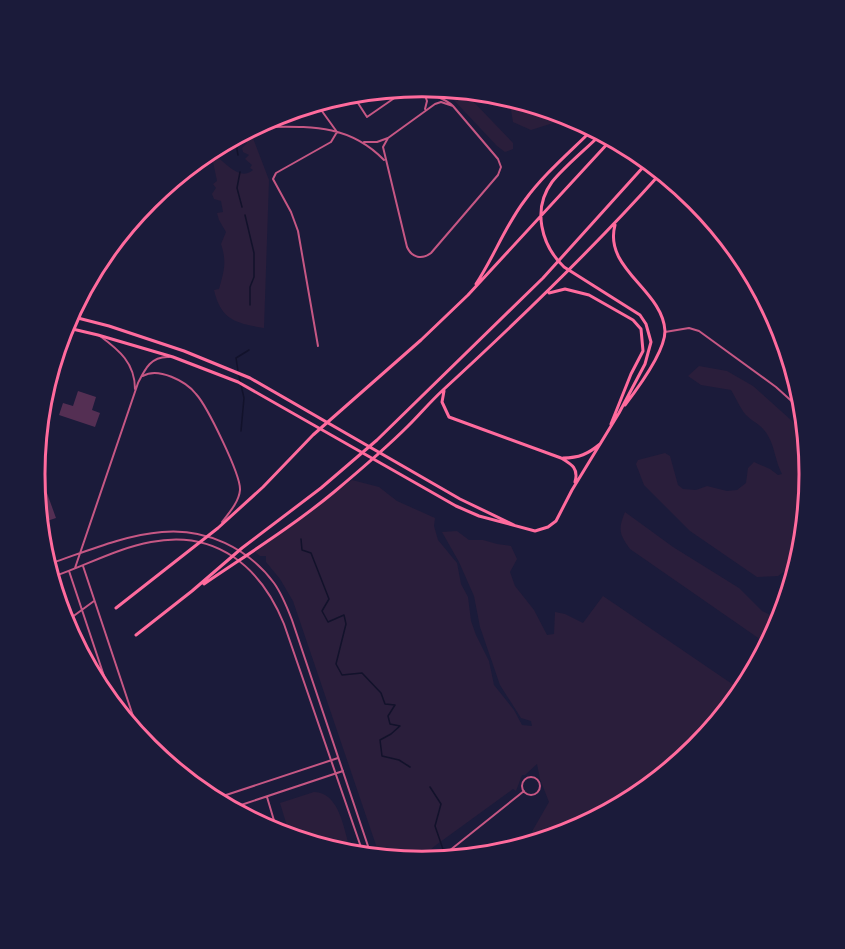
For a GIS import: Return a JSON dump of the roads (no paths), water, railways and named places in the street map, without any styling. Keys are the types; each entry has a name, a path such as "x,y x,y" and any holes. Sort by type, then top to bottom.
{"main road":[{"path":"468,295 489,265 524,202 542,179 587,135"},
{"path":"74,329 173,357 257,391 398,474 472,513 535,531 548,528 556,521 574,486 619,413 645,364 651,342 646,324 640,315 564,267 549,249 545,238 540,215 546,193 553,181 595,140"},
{"path":"116,608 218,528 263,487 313,435 421,340 468,295 606,145"},
{"path":"136,635 242,548 321,488 377,440 543,278 642,168"},
{"path":"192,591 278,535 333,493 407,427 444,389 545,295 655,178"},
{"path":"615,223 612,234 615,250 654,303 661,316 665,332 661,348 639,387 619,413"},
{"path":"545,295 558,289 588,295 633,320 641,329 643,351 631,374 607,434"},
{"path":"79,318 110,326 210,361 268,388 475,508 521,528"},
{"path":"444,389 442,402 449,417 561,458 577,471 574,486"},
{"path":"561,458 585,455 603,440"}],"street":[{"path":"423,112 428,101 427,97"},
{"path":"358,103 367,117 394,98"},
{"path":"388,138 383,147 408,251 417,257 427,256 501,169 498,159 453,106 440,98"},
{"path":"363,142 377,142 388,138 423,112 441,102 453,106"},
{"path":"322,111 337,132"},
{"path":"276,127 319,127 337,132 363,142 386,162"},
{"path":"318,346 298,231 291,212 273,179 276,173 331,142 337,132"},
{"path":"665,332 689,328 699,331 776,387 793,403"},
{"path":"98,335 120,352 129,363 134,380 134,392"},
{"path":"75,568 140,378 152,361 160,357 173,357"},
{"path":"140,378 148,373 155,373 180,381 197,394 204,406 239,483 238,498 218,528"},
{"path":"55,561 145,534 164,531 191,532 223,542 263,569 283,598 369,848"},
{"path":"59,575 149,542 183,540 219,549 256,574 276,603 361,847"},
{"path":"82,565 133,716"},
{"path":"69,571 104,676"},
{"path":"73,616 94,601"},
{"path":"224,795 338,758"},
{"path":"241,805 343,771"},
{"path":"530,777 537,781 539,786 536,793 528,795 524,791 522,784 525,779 530,777"},
{"path":"449,851 524,791"},
{"path":"267,797 274,821"}],"waterway":[{"path":"236,147 238,155"},
{"path":"240,172 237,188 242,207"},
{"path":"245,215 254,253 254,277 250,287 250,305"},
{"path":"238,371 236,358 249,350"},
{"path":"239,376 244,398 241,431"},
{"path":"301,539 302,550 311,553 329,599 322,611 328,622 344,615 346,624 336,664 342,675 362,673 381,693 385,704 395,705 388,716 390,724 400,726 380,740 382,756 399,760 410,767"},
{"path":"430,787 441,804 435,826 444,851"}]}
